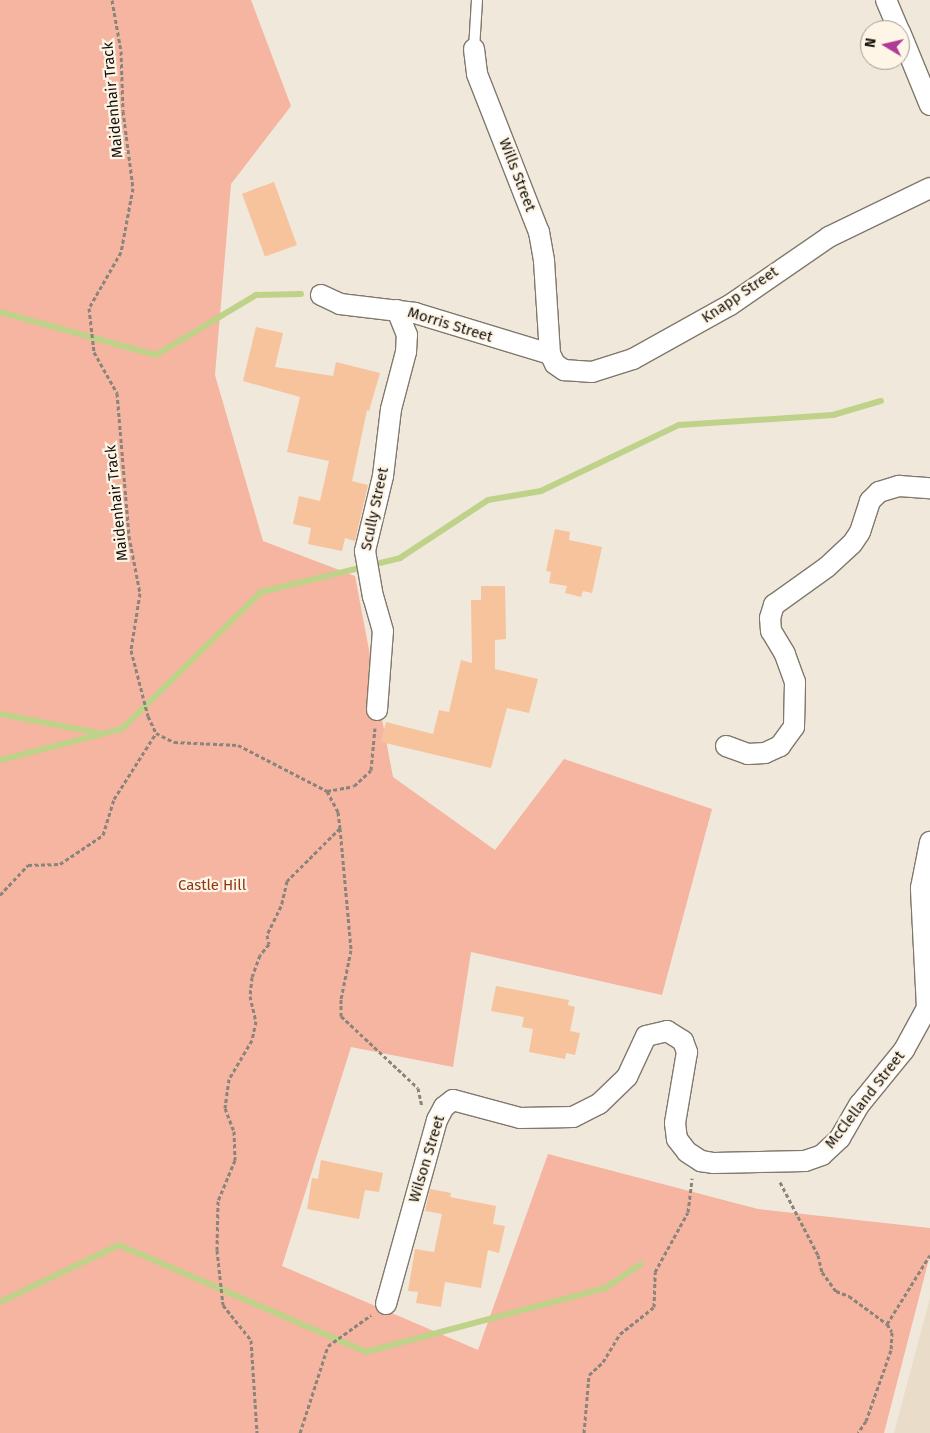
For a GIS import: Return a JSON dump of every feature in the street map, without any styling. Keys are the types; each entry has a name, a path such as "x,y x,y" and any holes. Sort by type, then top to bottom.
{"street":[{"path":"886,0 895,20"},
{"name":"Wills Street","path":"474,49 476,74 539,232 544,261 550,354"},
{"path":"910,56 930,105"},
{"name":"Knapp Street","path":"550,354 557,367 571,371 602,370 633,359 730,305 828,237 930,188"},
{"name":"Morris Street","path":"321,295 332,302 397,310 550,354"},
{"name":"Scully Street","path":"376,710 383,631 365,558 383,476 391,409 406,352 407,335 397,310"},
{"path":"406,352 417,332 446,323"},
{"path":"726,746 748,754 764,753 780,746 794,727 795,682 785,654 771,631 770,618 774,605 827,567 852,544 875,495 892,487 930,488"},
{"name":"McClelland Street","path":"770,1161 804,1161 822,1155 840,1138 860,1104 904,1050 930,1000 921,888 930,842"},
{"name":"Wilson Street","path":"386,1304 437,1120 444,1107 457,1100 520,1118 548,1120 581,1114 599,1104 627,1077 646,1036 667,1031 679,1037 686,1045 676,1133 681,1146 694,1157"},
{"path":"694,1157 714,1163 770,1161"}],"lane":[{"name":"Wills Street","path":"474,49 477,0"}],"path":[{"name":"Maidenhair Track","path":"112,0 121,51 123,112 133,188 121,252 89,308 94,352 117,393 129,536 140,593 131,650 148,716 156,733"},
{"path":"327,791 354,786 371,770 376,710"},
{"path":"0,895 28,865 60,864 103,835 114,799 156,733 174,742 238,745 327,791 338,812 351,950 341,999 341,1016 418,1088 422,1108 437,1120"},
{"path":"257,1433 251,1340 223,1305 217,1250 218,1201 235,1160 234,1131 225,1108 229,1079 252,1040 256,1021 250,996 252,977 260,955 268,944 267,935 280,906 286,881 340,828"},
{"path":"584,1433 589,1375 603,1362 620,1334 654,1307 655,1272 688,1212 694,1157"},
{"path":"770,1161 826,1279 836,1291 849,1296 887,1324 893,1339 892,1350 866,1421 858,1433"},
{"path":"887,1324 930,1255"},
{"path":"300,1433 328,1346 386,1304"}],"shaded area":[{"path":"930,1298 930,1433 894,1433"}],"green space":[{"name":"Castle Hill","path":"0,0 251,0 291,106 231,184 215,375 263,541 355,576 393,777 495,850 564,759 712,809 662,995 471,952 453,1067 351,1047 282,1266 478,1350 548,1154 758,1209 930,1228 930,1255 884,1433 0,1433"}],"building":[{"path":"274,182 297,245 265,257 242,194"},
{"path":"256,327 283,333 275,367 333,376 336,362 380,373 369,411 367,410 352,481 368,485 355,541 345,538 342,551 308,544 311,528 293,524 299,496 320,501 329,461 287,452 300,397 243,381"},
{"path":"555,529 570,532 569,540 602,547 592,593 583,591 581,597 565,593 567,586 549,583 551,572 546,571"},
{"path":"481,586 505,586 506,639 495,640 495,669 538,679 529,713 507,708 491,768 381,742 386,722 433,734 439,710 449,712 461,660 472,663 471,600 481,600"},
{"path":"496,986 569,1000 568,1005 575,1007 570,1031 580,1033 575,1055 566,1053 565,1059 529,1052 533,1029 522,1027 524,1017 491,1011"},
{"path":"321,1160 383,1173 379,1192 365,1190 359,1219 307,1209 312,1178 318,1179"},
{"path":"430,1189 451,1193 450,1197 496,1206 493,1224 505,1226 499,1253 488,1250 481,1288 445,1282 441,1307 416,1303 418,1292 408,1291 415,1249 434,1252 442,1214 425,1211"}],"waterway":[{"path":"0,312 156,355 256,295 301,294"},
{"path":"0,760 122,729 261,592 400,558 488,500 541,491 679,425 833,415 881,401"},
{"path":"0,714 99,733"},
{"path":"0,1302 119,1245 366,1352 605,1288 641,1264"}]}
